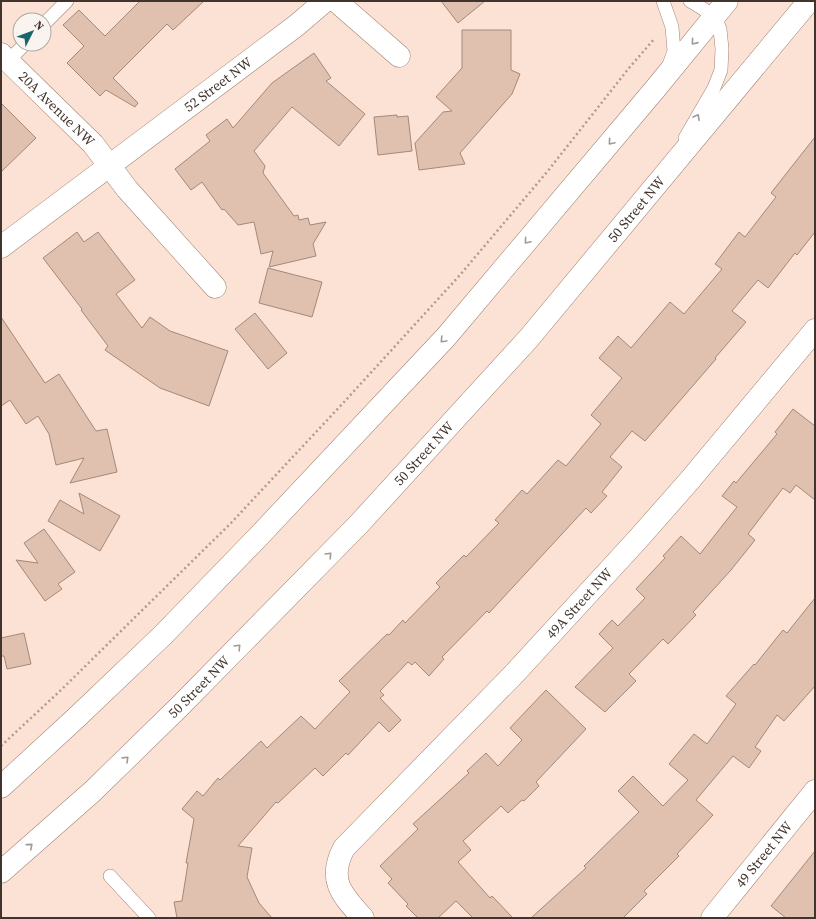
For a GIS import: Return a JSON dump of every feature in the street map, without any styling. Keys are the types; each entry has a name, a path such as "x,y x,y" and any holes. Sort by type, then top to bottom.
{"main road":[{"name":"52 Street NW","path":"1,247 110,167 297,25 325,1"},
{"path":"336,1 399,56"},
{"name":"50 Street NW","path":"1,872 93,791 174,713 358,525 529,338 809,1"},
{"path":"1,787 163,636 398,389 446,337 721,9"},
{"name":"20A Avenue NW","path":"5,57 92,144 110,167"},
{"path":"110,167 127,189 215,286"},
{"name":"49A Street NW","path":"363,918 340,889 337,877 338,859 350,840 515,673 633,545 690,480 815,330"},
{"name":"49 Street NW","path":"712,918 815,791"}],"lane":[{"path":"52,16 67,1"},
{"path":"663,1 672,27 674,51 664,78"},
{"path":"664,176 714,88 722,70 720,29 721,9 690,1"},
{"path":"110,876 149,918"}],"path":[{"path":"1,746 62,690 231,523 345,402 460,275 547,172 651,41 661,32 669,18"}],"building":[{"path":"140,1 204,1 173,30 167,24 113,78 138,103 135,107 106,90 100,96 67,63 84,46 63,25 79,10 105,36"},
{"path":"441,1 485,1 458,23"},
{"path":"462,30 511,30 511,70 520,74 512,94 460,153 465,164 419,170 415,143 443,112 452,111 436,97 462,68"},
{"path":"314,53 331,78 326,81 365,114 339,146 292,107 254,151 265,166 263,173 294,216 298,215 299,220 308,218 310,225 326,222 313,244 316,256 269,267 273,251 261,254 254,222 238,225 224,209 222,210 202,182 191,190 175,169 210,141 206,135 227,119 233,128 272,83"},
{"path":"1,103 36,138 1,172"},
{"path":"397,115 397,117 408,116 412,151 378,155 374,117"},
{"path":"815,137 815,232 797,255 795,253 768,288 758,280 732,311 746,322 645,441 632,431 610,457 622,467 602,492 607,496 591,513 586,508 489,613 487,611 442,657 444,659 429,676 415,662 412,665 408,662 380,691 384,695 380,698 401,720 389,732 379,722 348,755 346,753 323,776 315,768 278,803 276,802 238,846 252,848 247,877 259,903 272,918 177,918 174,902 182,901 188,863 186,863 194,819 182,809 197,791 203,796 218,778 220,780 261,741 267,748 301,716 315,729 350,692 339,681 387,634 389,635 403,620 405,623 440,587 436,583 464,555 466,557 499,523 495,520 522,490 527,494 558,460 566,466 601,424 591,415 622,378 599,358 618,336 631,348 670,302 684,314 722,269 715,264 739,232 745,237 776,197 771,193"},
{"path":"77,232 84,242 98,232 135,280 116,294 142,328 150,317 170,331 228,351 209,406 160,388 105,350 108,346 43,258"},
{"path":"268,268 322,282 312,317 259,303"},
{"path":"255,313 287,353 268,369 235,329"},
{"path":"1,317 45,383 59,374 96,431 107,429 117,472 70,483 84,458 56,465 49,434 38,416 26,424 10,400 1,406"},
{"path":"793,409 815,426 815,500 796,485 790,493 783,488 748,534 755,540 731,570 693,612 696,615 668,644 663,639 629,674 636,681 605,712 575,687 613,648 599,634 612,620 618,626 645,598 636,589 665,558 663,556 681,536 700,554 737,507 722,496 734,481 736,483 777,434 775,432"},
{"path":"79,493 120,516 100,551 48,521 60,500 84,514"},
{"path":"44,529 75,572 58,584 62,589 45,601 16,560 38,563 24,543"},
{"path":"815,598 815,686 784,721 777,715 755,747 761,751 749,768 733,756 696,800 713,815 677,854 679,856 644,891 647,894 623,918 531,918 586,868 584,866 639,812 618,791 633,776 663,806 688,780 669,764 694,734 707,744 736,704 726,696 754,664 755,665 783,630 787,633"},
{"path":"24,633 31,664 7,669 4,656 1,656 1,638"},
{"path":"546,690 586,729 536,782 539,786 524,801 522,800 508,813 501,806 463,841 471,850 458,862 490,898 492,896 513,918 473,918 456,901 438,918 418,918 406,906 408,904 388,883 392,879 380,866 418,829 413,824 469,773 467,771 486,753 498,766 522,740 510,728"},
{"path":"815,851 815,918 786,918 771,906"}]}
